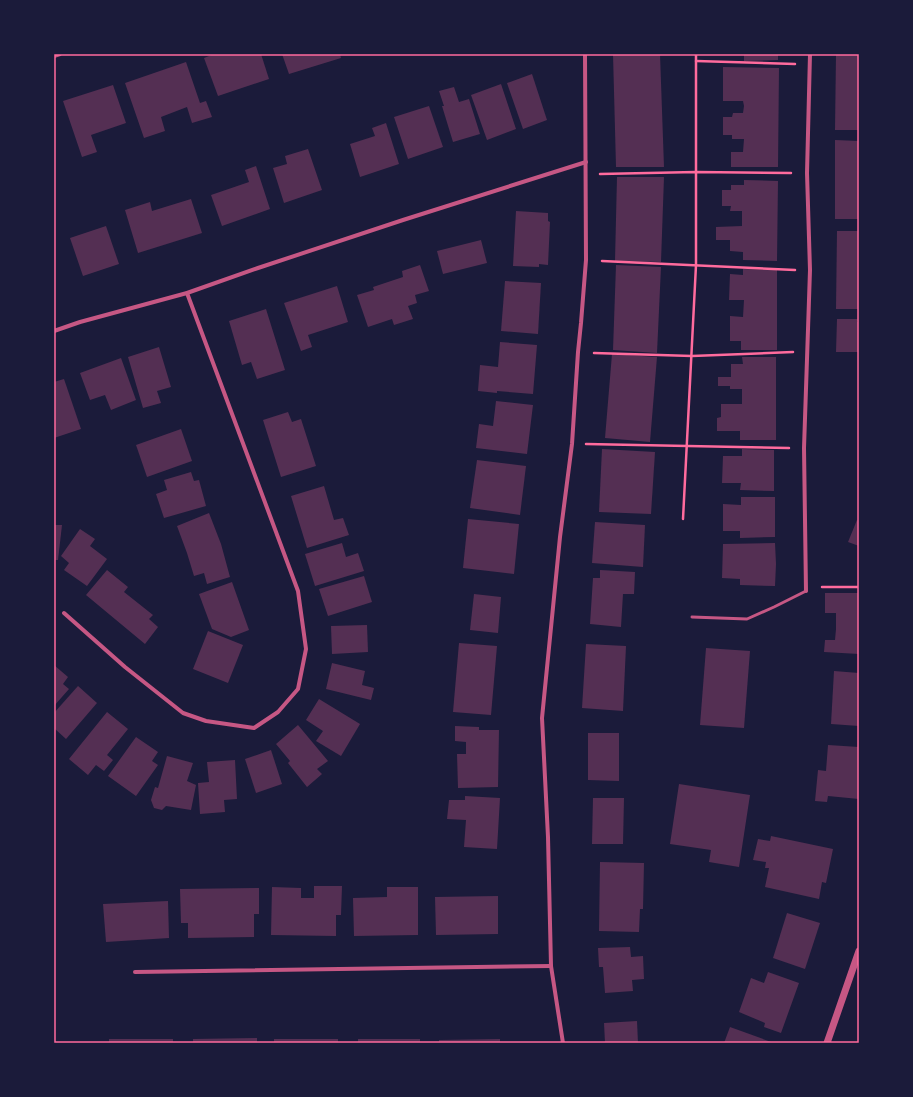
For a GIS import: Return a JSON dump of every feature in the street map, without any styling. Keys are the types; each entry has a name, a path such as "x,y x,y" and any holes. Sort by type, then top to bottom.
{"street":[{"path":"54,56 60,54"},
{"path":"563,1043 550,966 548,837 542,718 560,537 572,444 586,260 585,54"},
{"path":"806,589 804,448 810,270 807,173 810,54"},
{"path":"54,332 80,322 187,293 359,234 586,162"},
{"path":"64,613 125,667 183,713 206,721 254,728 278,712 298,689 306,649 298,592 187,293"},
{"path":"826,1043 859,952"},
{"path":"135,972 550,966"}],"lane":[{"path":"692,618 747,619 774,607 806,589"}],"path":[{"path":"684,519 696,265 696,54"},
{"path":"696,61 810,65"},
{"path":"586,174 696,172 807,173"},
{"path":"586,260 810,270"},
{"path":"578,352 692,356 808,351"},
{"path":"572,444 804,448"},
{"path":"806,589 859,587"}],"building":[{"path":"214,54 261,54 269,79 218,96 204,58"},
{"path":"282,54 340,54 341,58 289,74"},
{"path":"613,54 660,54 664,167 616,167"},
{"path":"744,54 778,54 778,60 744,61"},
{"path":"836,54 859,54 859,130 835,130"},
{"path":"186,62 200,103 206,101 212,117 192,123 187,107 161,117 165,131 144,138 125,83"},
{"path":"723,67 779,68 778,167 731,167 731,152 743,152 744,139 732,139 732,135 723,135 723,117 732,117 733,113 743,113 744,106 743,101 723,101"},
{"path":"532,74 547,120 523,129 507,83"},
{"path":"501,84 516,129 487,140 471,95"},
{"path":"113,85 126,123 91,135 97,152 82,157 63,101"},
{"path":"454,87 459,102 469,99 480,134 453,142 439,91"},
{"path":"429,106 443,147 408,159 394,117"},
{"path":"386,123 399,164 360,177 350,144 375,136 372,128"},
{"path":"835,140 859,141 859,219 835,219"},
{"path":"308,149 322,190 284,203 273,168 287,164 285,156"},
{"path":"256,166 270,209 222,226 211,195 249,182 245,170"},
{"path":"617,177 664,177 661,262 615,261"},
{"path":"744,180 778,181 777,261 743,260 743,252 730,251 730,240 716,240 716,227 742,226 742,211 730,211 731,206 722,206 722,190 731,190 731,185 744,185"},
{"path":"191,199 202,233 138,253 125,210 150,202 152,211"},
{"path":"516,211 548,213 548,221 550,222 548,265 539,264 539,267 513,266"},
{"path":"106,226 119,264 83,276 70,238"},
{"path":"837,231 859,231 859,309 836,309"},
{"path":"481,240 487,263 443,274 437,251"},
{"path":"420,265 429,291 415,295 417,303 408,306 413,319 394,325 392,319 368,327 357,295 374,290 373,287 403,277 402,271"},
{"path":"616,265 661,267 657,353 613,350"},
{"path":"743,269 777,270 777,350 741,350 741,341 730,341 730,316 743,317 744,300 729,300 730,274 743,275"},
{"path":"505,281 541,283 538,334 501,331"},
{"path":"337,286 348,322 308,335 312,347 301,351 284,303"},
{"path":"266,309 285,370 257,379 251,362 242,365 229,321"},
{"path":"837,319 858,319 859,352 836,352"},
{"path":"500,342 537,345 533,394 478,391 480,365 498,367"},
{"path":"159,347 171,387 157,391 161,403 143,408 128,357"},
{"path":"612,354 657,357 650,442 605,438"},
{"path":"742,357 776,357 776,440 740,440 740,431 717,431 717,418 721,417 721,404 742,404 742,389 730,389 730,386 718,386 718,377 731,377 731,364 743,364"},
{"path":"121,358 136,400 111,410 105,395 90,400 80,373"},
{"path":"64,379 81,429 54,438 54,382"},
{"path":"496,401 533,405 527,454 476,448 479,424 493,426"},
{"path":"288,412 292,422 301,419 316,466 281,477 263,420"},
{"path":"181,429 192,461 147,477 136,445"},
{"path":"602,449 655,452 651,514 599,512"},
{"path":"742,449 774,450 774,491 740,490 741,483 722,483 723,456 742,456"},
{"path":"477,460 526,466 520,515 470,508"},
{"path":"191,472 194,481 199,480 206,506 164,518 156,494 167,490 164,480"},
{"path":"324,486 334,520 343,518 349,535 307,548 291,496"},
{"path":"741,497 775,497 775,537 740,538 740,531 723,531 723,504 741,505"},
{"path":"209,513 221,544 230,577 207,584 204,573 194,576 177,526"},
{"path":"468,519 519,524 514,574 463,568"},
{"path":"857,520 859,521 859,546 848,542"},
{"path":"595,522 645,525 643,567 592,563"},
{"path":"54,525 62,525 58,560 54,560"},
{"path":"80,529 95,539 90,546 107,559 87,586 64,570 69,563 61,556"},
{"path":"342,543 346,557 358,553 364,571 315,586 305,554"},
{"path":"775,543 775,586 740,585 740,579 722,578 723,544"},
{"path":"107,570 128,587 124,592 153,615 149,619 158,627 145,644 86,595"},
{"path":"600,570 635,572 634,594 623,594 621,627 590,624 593,578 600,578"},
{"path":"364,576 372,602 328,616 319,589"},
{"path":"232,582 249,630 231,637 212,629 199,594"},
{"path":"825,593 859,593 859,654 824,652 825,640 835,640 836,629 836,613 825,613"},
{"path":"474,594 501,597 498,633 470,630"},
{"path":"367,625 368,652 332,654 331,626"},
{"path":"208,631 243,645 228,683 193,669"},
{"path":"459,643 497,646 491,715 453,712"},
{"path":"586,644 626,646 623,711 582,708"},
{"path":"706,648 750,651 744,728 700,725"},
{"path":"332,663 365,671 362,685 374,688 371,700 326,689"},
{"path":"54,665 68,677 63,684 69,689 54,706"},
{"path":"834,671 859,673 859,726 831,724"},
{"path":"78,686 97,703 66,739 54,728 54,713"},
{"path":"319,699 360,724 341,756 316,741 323,731 306,720"},
{"path":"107,712 128,729 107,755 113,760 104,771 96,765 88,775 69,759"},
{"path":"298,725 328,761 317,769 322,774 307,787 288,763 290,761 276,744"},
{"path":"455,726 479,727 479,730 499,730 498,787 458,788 457,754 466,754 466,742 455,741"},
{"path":"588,733 619,733 619,781 588,780"},
{"path":"136,737 158,752 152,761 158,765 136,796 108,776"},
{"path":"828,745 859,747 859,799 828,796 827,802 815,801 818,770 826,771"},
{"path":"271,750 282,784 256,793 245,759"},
{"path":"167,756 193,763 187,781 196,785 191,810 166,806 162,810 154,808 151,800 155,787 158,788"},
{"path":"235,760 237,799 224,800 225,812 200,814 198,783 209,782 207,762"},
{"path":"679,784 750,795 739,867 709,862 711,850 670,844"},
{"path":"465,796 500,798 497,849 464,847 466,820 447,819 449,800 465,800"},
{"path":"593,798 624,798 623,844 592,844"},
{"path":"771,836 833,849 826,883 822,882 819,899 765,887 769,868 765,868 766,862 753,860 758,839 770,841"},
{"path":"600,862 644,863 643,909 640,909 639,932 599,931"},
{"path":"314,886 342,886 341,915 336,915 336,936 271,935 272,887 301,888 301,898 314,898"},
{"path":"387,887 418,887 418,935 354,936 353,898 387,897"},
{"path":"259,888 259,914 254,914 254,937 188,938 188,923 181,923 180,889"},
{"path":"498,896 498,934 436,935 435,897"},
{"path":"168,901 169,938 106,942 103,904"},
{"path":"787,913 820,923 805,969 773,958"},
{"path":"630,947 631,957 643,956 644,979 632,980 633,991 605,993 603,967 599,967 598,948"},
{"path":"768,972 799,983 781,1033 764,1027 765,1023 739,1012 751,978 764,983"},
{"path":"637,1021 638,1043 605,1043 604,1023"},
{"path":"730,1027 774,1043 724,1043"},
{"path":"257,1038 257,1043 193,1043 193,1039"},
{"path":"109,1039 173,1039 173,1043 109,1043"},
{"path":"274,1039 338,1039 338,1043 274,1043"},
{"path":"358,1039 420,1039 420,1043 358,1043"},
{"path":"500,1039 500,1043 439,1043 439,1040"}]}
